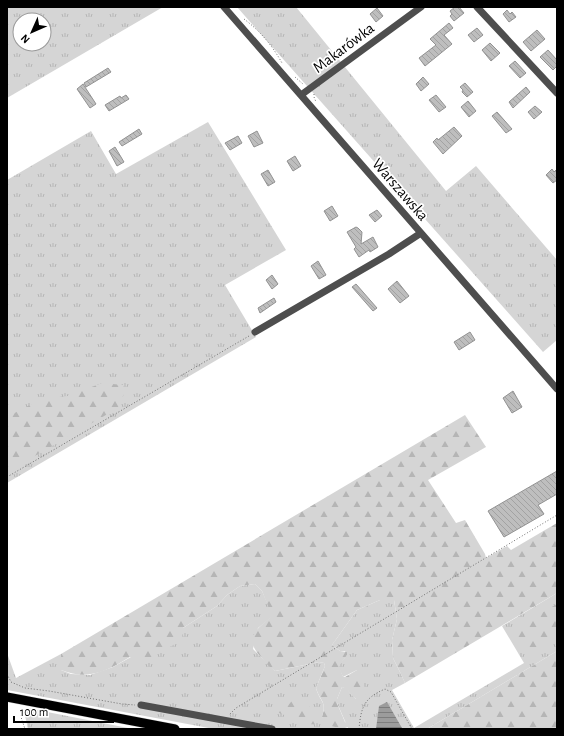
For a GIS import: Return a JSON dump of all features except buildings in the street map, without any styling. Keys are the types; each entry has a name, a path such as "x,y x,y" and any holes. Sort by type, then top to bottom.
{"main road":[{"path":"7,697 175,729"}],"street":[{"name":"Warszawska","path":"224,7 557,389"},
{"name":"Makarówka","path":"301,96 421,7"},
{"path":"476,7 557,93"},
{"path":"255,332 421,233"},
{"path":"142,705 272,729"}],"path":[{"path":"241,16 259,31 284,66"},
{"path":"294,76 302,84 307,85"},
{"path":"7,477 255,332"},
{"path":"223,720 236,708 557,515"},
{"path":"7,674 11,682 25,688 63,693 122,704 142,705"},
{"path":"359,729 363,706 368,698 385,689 391,692 412,729"},
{"path":"22,700 21,717 25,729"}],"green space":[{"path":"7,7 163,7 7,98"},
{"path":"237,7 296,7 446,191 476,166 557,260 557,340 543,352"},
{"path":"208,122 286,250 225,285 256,337 7,483 7,180 91,131 116,174"},
{"path":"102,383 123,385 124,394 118,408 7,472 7,417 41,399 68,396"},
{"path":"465,415 486,447 428,480 456,523 465,520 486,558 507,546 511,550 557,523 557,593 405,683 393,658 392,640 397,619 394,600 380,600 357,610 332,645 340,651 347,652 347,655 339,666 343,677 359,670 366,694 358,700 347,689 342,687 337,703 345,722 351,726 342,729 325,724 322,717 324,707 316,688 325,666 324,663 319,662 275,671 267,664 256,650 253,644 254,634 261,625 272,616 262,591 255,584 240,586 227,595 217,606 183,628 182,640 145,661 130,657 97,673 80,675 61,670 61,654"},
{"path":"255,584 262,591 273,616 258,628 253,649 275,671 319,662 324,663 325,666 316,688 324,707 322,717 342,729 214,729 7,690 7,653 16,678 61,654 61,670 71,674 90,675 113,667 183,628 217,606 227,595 240,586"},
{"path":"557,593 557,651 427,729 342,729 348,728 337,703 337,699 342,687 346,688 356,699 357,670 343,677 338,666 347,655 345,651 340,651 332,645 357,610 380,600 394,600 397,619 392,640 393,658 405,683 392,690 414,728 524,663 502,626"},
{"path":"557,604 557,639 528,656 512,630"},
{"path":"557,651 557,729 427,729"},
{"path":"295,698 299,699 310,707 313,711 315,724 307,724 297,715 282,714 275,709 276,705 287,706"},
{"path":"27,708 133,729 28,729 24,711"}],"shaded area":[{"path":"387,702 402,728 401,729 376,729 379,706"}]}
